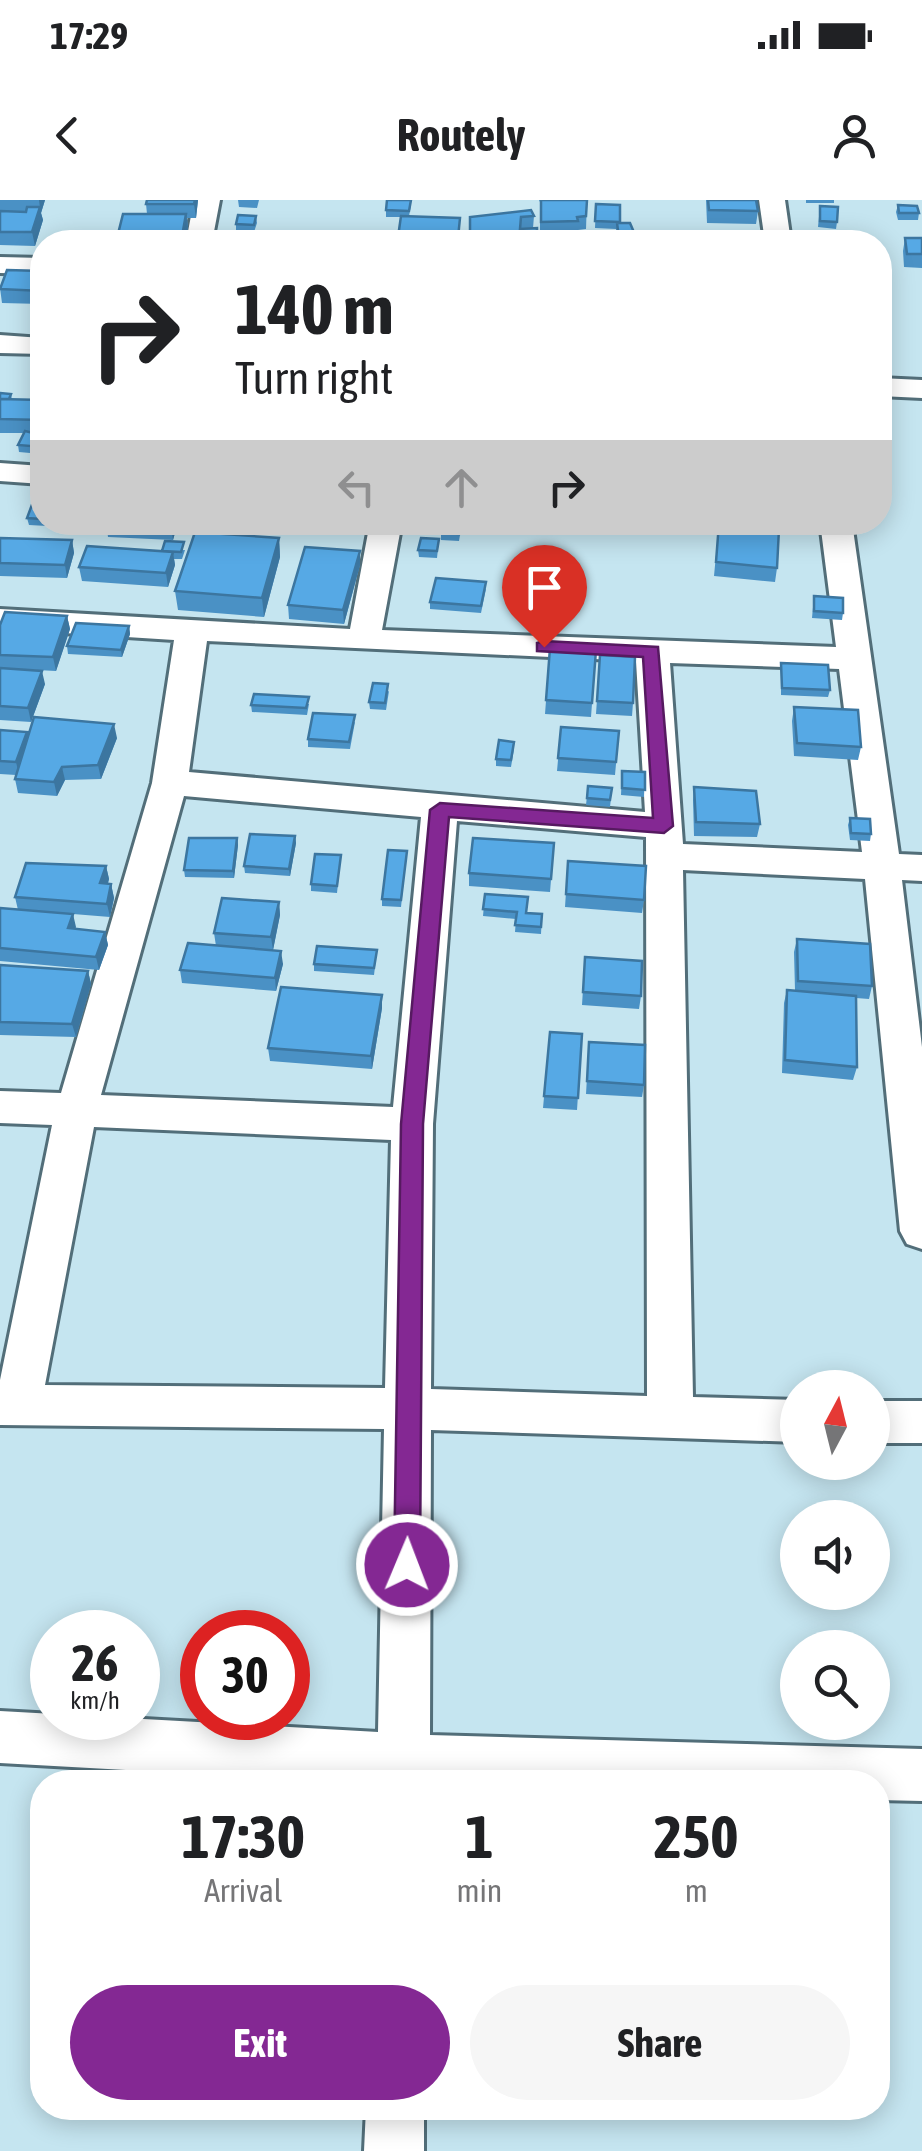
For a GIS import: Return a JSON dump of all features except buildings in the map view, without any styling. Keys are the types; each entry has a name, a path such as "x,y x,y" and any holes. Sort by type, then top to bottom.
{"street":[{"path":"201,230 207,200"},
{"path":"772,200 776,230"},
{"path":"0,265 30,266"},
{"path":"0,344 30,345"},
{"path":"892,387 922,388"},
{"path":"0,472 30,474"},
{"path":"364,640 384,535"},
{"path":"838,535 857,658 922,1231"},
{"path":"0,618 364,640 857,658"},
{"path":"192,630 170,783 76,1110 9,1405 409,1409 780,1421"},
{"path":"652,652 664,841 670,1419"},
{"path":"170,783 440,810 664,841 922,868"},
{"path":"403,1770 412,1124 440,810"},
{"path":"0,1107 412,1124"},
{"path":"890,1422 922,1422"},
{"path":"0,1737 391,1770"},
{"path":"890,1774 922,1774"},
{"path":"394,2151 395,2120"}],"route":[{"path":"407,1565 412,1124 440,810 664,826 652,652 544,647"}]}
